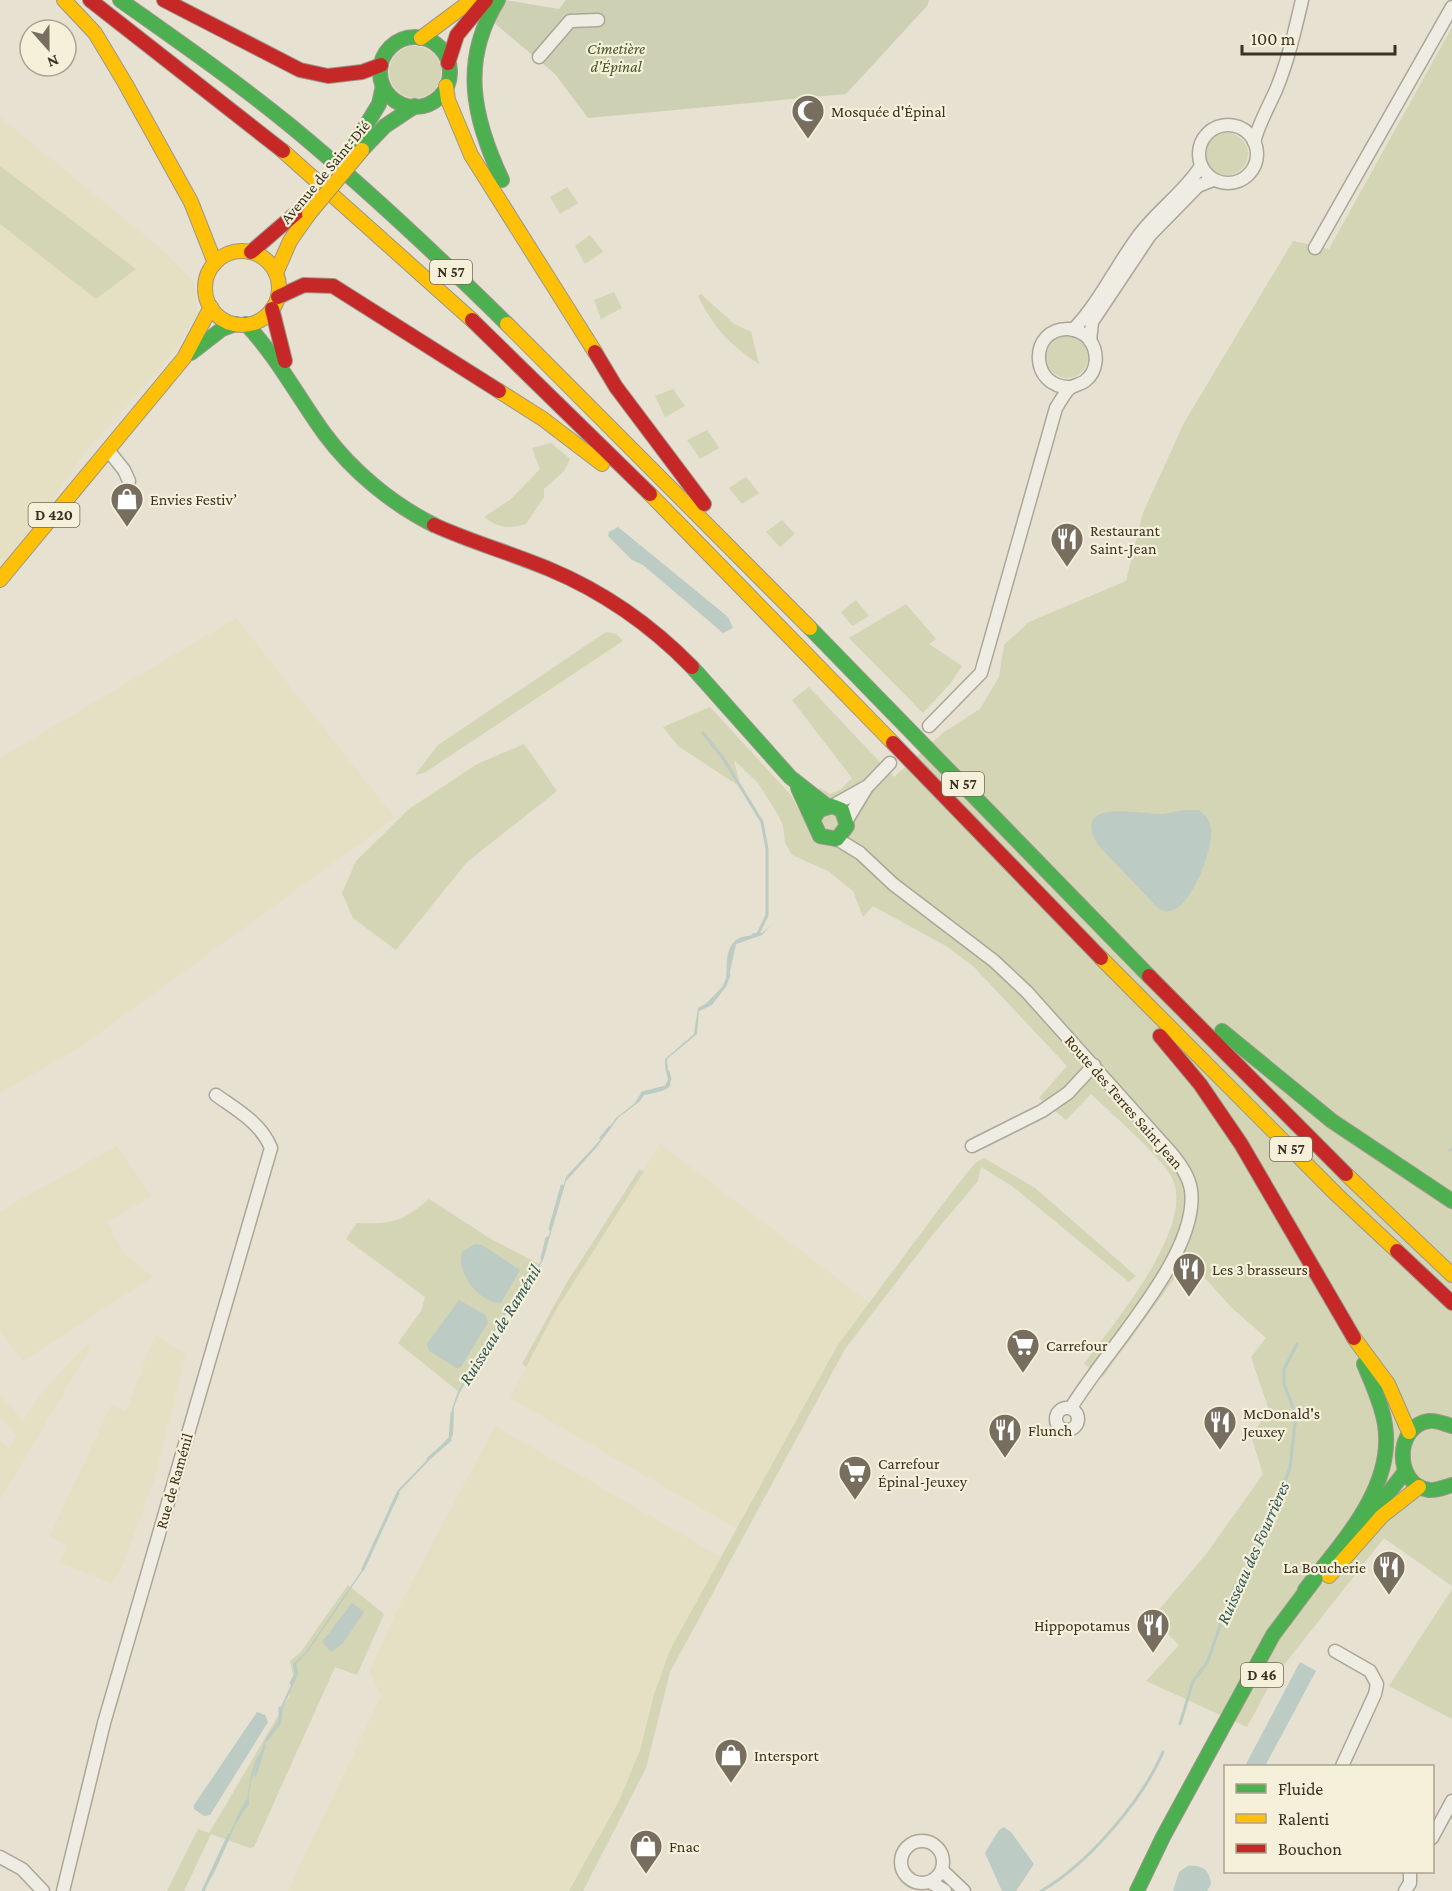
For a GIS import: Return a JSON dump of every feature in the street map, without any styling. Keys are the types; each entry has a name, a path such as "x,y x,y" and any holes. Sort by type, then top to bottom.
{"main road":[{"path":"64,0 95,33 125,83 191,202 215,263"},
{"name":"N 57","path":"90,0 271,141 395,247 524,368 675,519 1133,990 1337,1195 1452,1303"},
{"name":"N 57","path":"120,0 234,81 338,168 469,289 756,572 1170,996 1370,1197 1452,1275"},
{"path":"164,0 300,70 328,76 362,72 381,64"},
{"path":"421,38 472,0"},
{"path":"486,0 457,35 448,63 446,86 448,100 471,155 556,285 616,387 756,572"},
{"path":"498,0 481,34 474,71 475,105 480,132 556,285"},
{"path":"446,86 434,101 415,106 396,101 383,86 381,64 384,56 396,42 405,38 421,38 441,49 448,63"},
{"name":"Avenue de Saint-Dié","path":"358,147 379,104 383,86"},
{"name":"Avenue de Saint-Dié","path":"276,273 305,211 358,147 415,106"},
{"name":"Avenue de Saint-Dié","path":"251,252 305,211"},
{"path":"290,377 277,339 275,303 276,273 266,259 251,252 231,253 215,263 206,284 211,307 226,321 241,324 261,320 275,303 290,288 318,283 333,286 543,419 646,501 675,519"},
{"name":"D 420","path":"0,580 184,358 211,307"},
{"path":"241,324 265,342 290,377 317,424 346,459 403,508 438,528 582,583 643,622 673,648 797,787 820,836 837,839 849,826 842,810 830,806 797,787"},
{"name":"D 420","path":"184,358 222,329 241,324"},
{"path":"813,820 819,810 830,806"},
{"path":"1133,990 1152,1026 1200,1084 1241,1144 1355,1340 1388,1384 1409,1432"},
{"path":"1170,996 1218,1027 1332,1121 1452,1201"},
{"path":"1305,1590 1374,1491 1384,1464 1386,1432 1355,1340"},
{"path":"1449,1421 1431,1421 1419,1425 1409,1432 1400,1452 1404,1473 1419,1487 1439,1490 1452,1485"},
{"name":"D 46","path":"1137,1891 1163,1837 1274,1635 1305,1590 1344,1549 1404,1473"},
{"name":"D 46","path":"1144,1891 1247,1700 1311,1598 1380,1519 1405,1495 1419,1487"}],"street":[{"path":"1052,384 1071,387 1084,382 1094,370 1096,355 1090,340 1092,322 1150,235 1198,186 1214,180 1233,183 1248,175 1256,162 1254,142 1260,120 1276,90 1292,44 1302,0"},
{"path":"1315,248 1452,7"},
{"path":"539,57 570,21 598,20"},
{"path":"1243,129 1260,120"},
{"path":"1214,180 1201,166 1199,158 1201,143 1211,130 1227,125 1243,129 1254,142"},
{"path":"1073,330 1085,318 1137,238 1157,213 1193,180 1201,166"},
{"path":"1056,408 1052,384 1040,370 1038,361 1042,343 1055,331 1073,330 1090,340"},
{"path":"929,726 981,673 1056,408 1071,387"},
{"path":"108,450 124,470 129,481"},
{"path":"830,806 867,786 890,763"},
{"path":"849,826 867,786"},
{"name":"Route des Terres Saint Jean","path":"849,826 861,853"},
{"name":"Route des Terres Saint Jean","path":"837,839 861,853 893,884 994,961 1027,992 1176,1159 1191,1191 1183,1236 1172,1263 1071,1408"},
{"path":"972,1146 1042,1111 1068,1093 1094,1065"},
{"name":"Rue de Raménil","path":"63,1891 104,1724 271,1148 265,1135 251,1120 216,1095"},
{"path":"1335,1651 1370,1671 1377,1684 1375,1695 1343,1765"},
{"path":"1434,1834 1452,1801"},
{"path":"1130,1891 1163,1837"},
{"path":"930,1882 942,1870 942,1854 937,1847 922,1841 909,1845 902,1856 903,1872 914,1882 930,1882 945,1891"},
{"path":"0,1857 22,1869 44,1891"},
{"path":"942,1870 964,1891"},
{"path":"1405,1891 1410,1883 1410,1873"}],"shaded area":[{"path":"0,117 167,254 194,283 198,313 169,359 85,452 0,579"},
{"path":"618,527 728,617 733,628 723,633 643,565 632,560 608,536 609,532"},
{"path":"236,618 395,818 79,1048 0,1093 0,758"},
{"path":"1183,810 1199,810 1204,814 1210,824 1211,839 1199,877 1185,901 1177,908 1165,911 1159,909 1098,845 1092,830 1093,820 1099,815 1110,812 1166,814"},
{"path":"775,921 762,935 736,944 727,985 712,1005 699,1011 697,1034 667,1059 670,1080 668,1088 644,1095 640,1101 618,1118 596,1148 566,1181 543,1260 521,1297 499,1324 459,1394 454,1407 453,1435 399,1492 365,1568 306,1654 296,1664 298,1674 283,1708 280,1725 265,1743 264,1751 254,1771 249,1805 240,1815 214,1873 203,1891 240,1811 247,1805 254,1765 264,1742 280,1721 280,1709 295,1676 293,1664 305,1653 364,1567 398,1490 450,1436 452,1409 458,1391 502,1315 522,1292 541,1261 566,1177 601,1139 616,1118 635,1103 641,1093 667,1086 669,1083 665,1059 694,1034 698,1008 720,992 725,983 729,950 734,942 740,938 763,932"},
{"path":"660,1144 870,1303 837,1346 736,1528 510,1398 556,1310"},
{"path":"117,1146 151,1196 107,1223 124,1254 153,1277 23,1361 0,1331 0,1211"},
{"path":"475,1244 482,1245 520,1270 501,1303 493,1302 477,1292 462,1269 462,1252"},
{"path":"459,1300 485,1315 488,1322 461,1367 457,1368 429,1351 427,1344"},
{"path":"155,1335 186,1354 154,1481 122,1567 112,1584 60,1562 68,1546 50,1536 111,1405 126,1411"},
{"path":"88,1344 92,1345 0,1500 0,1441 9,1449 17,1436 0,1417 0,1395 23,1421 45,1389"},
{"path":"495,1426 721,1557 670,1650 654,1694 640,1750 620,1799 569,1891 288,1891 381,1696 370,1671 396,1612"},
{"path":"352,1603 364,1612 343,1643 331,1652 322,1642"},
{"path":"1300,1662 1316,1671 1266,1765 1246,1765"},
{"path":"257,1712 265,1715 268,1722 210,1815 204,1816 194,1809 194,1805"},
{"path":"1004,1827 1011,1832 1034,1864 1016,1891 1002,1891 985,1853 999,1830"},
{"path":"1188,1866 1201,1867 1207,1871 1211,1884 1207,1891 1173,1891 1179,1872"}],"green space":[{"name":"Cimetière d'Épinal","path":"505,0 559,9 566,0 929,0 927,6 846,94 588,118 555,74 492,21"},
{"path":"1452,27 1452,1586 1384,1538 1273,1679 1247,1727 1146,1681 1179,1645 1152,1618 1207,1553 1263,1474 1251,1436 1269,1410 1251,1357 1266,1338 1232,1308 1186,1257 1179,1272 1103,1377 1084,1364 1130,1302 1161,1250 1172,1224 1176,1201 1173,1180 1168,1171 1136,1136 1091,1094 1066,1120 1039,1098 1067,1066 973,966 946,946 873,906 863,917 853,891 828,871 792,855 785,843 783,825 777,813 758,783 734,760 739,781 736,784 678,746 663,727 710,707 791,795 801,814 820,788 830,794 840,790 852,778 792,700 809,687 894,777 944,732 980,709 999,677 1004,645 1029,622 1126,581 1143,513 1184,423 1293,241 1329,249"},
{"path":"415,46 425,48 433,54 439,62 441,72 439,82 433,90 425,96 415,98 405,96 397,90 391,82 389,72 391,62 397,54 405,48"},
{"path":"1227,133 1242,139 1248,154 1242,169 1227,175 1212,169 1206,154 1212,139"},
{"path":"0,166 136,269 96,299 0,224"},
{"path":"567,187 578,203 560,214 550,197"},
{"path":"590,235 603,252 585,264 575,246"},
{"path":"614,292 622,308 601,319 594,300"},
{"path":"701,294 734,324 751,332 759,364 731,343 717,327 698,296"},
{"path":"1067,336 1082,342 1088,357 1082,372 1067,378 1052,372 1046,357 1052,342"},
{"path":"673,389 685,406 665,417 655,396"},
{"path":"707,430 719,448 700,459 687,440"},
{"path":"551,443 570,459 564,471 544,489 544,497 526,524 514,527 504,526 484,517 511,499 540,469 532,448"},
{"path":"746,477 759,493 742,504 729,488"},
{"path":"782,520 795,534 780,547 766,532"},
{"path":"856,600 869,616 852,626 841,612"},
{"path":"906,604 936,639 929,644 962,666 950,684 923,713 849,638"},
{"path":"606,632 616,634 623,641 424,773 415,775 438,745"},
{"path":"524,744 557,791 467,862 396,950 353,918 342,893 356,861 409,809 477,764"},
{"path":"984,1158 1035,1188 1136,1276 1129,1282 1012,1186 981,1167 978,1181 934,1233 845,1349 670,1672 646,1768 583,1891 569,1891 620,1799 640,1750 654,1694 670,1650 837,1346 951,1193 976,1162"},
{"path":"639,1170 644,1171 556,1310 526,1367 522,1364 566,1284"},
{"path":"429,1199 491,1239 539,1264 492,1332 458,1391 398,1343 421,1311 425,1297 346,1239 357,1223 396,1220 411,1213"},
{"path":"348,1585 384,1614 357,1675 335,1667 254,1847 250,1848 211,1834 184,1891 167,1891 198,1829 209,1833 289,1697 293,1675 290,1661 300,1653"},
{"path":"1452,1589 1452,1719 1389,1686"}],"waterway":[{"name":"Ruisseau de Raménil","path":"703,733 723,758 762,822 767,849 767,915 758,934 753,935"},
{"name":"Ruisseau de Raménil","path":"707,1005 724,987 729,975"},
{"name":"Ruisseau de Raménil","path":"642,1093 666,1087 670,1079 668,1072"},
{"name":"Ruisseau de Raménil","path":"601,1138 610,1127"},
{"name":"Ruisseau de Raménil","path":"550,1229 562,1186"},
{"name":"Ruisseau de Raménil","path":"542,1258 547,1238"},
{"name":"Ruisseau de Raménil","path":"528,1284 539,1267"},
{"name":"Ruisseau des Fourrières","path":"1180,1724 1193,1681 1207,1663 1235,1586 1244,1578 1266,1531 1290,1468 1296,1415 1284,1384 1284,1369 1297,1344"},
{"name":"Ruisseau de Raménil","path":"428,1459 450,1440 452,1413"},
{"name":"Ruisseau de Raménil","path":"363,1569 398,1493"},
{"name":"Ruisseau de Raménil","path":"291,1683 296,1674 295,1664"},
{"name":"Ruisseau de Raménil","path":"267,1739 280,1721 280,1708"},
{"name":"Ruisseau de Raménil","path":"255,1775 264,1747"},
{"name":"Ruisseau des Fourrières","path":"1041,1891 1077,1865 1111,1830 1142,1791 1163,1752"},
{"name":"Ruisseau de Raménil","path":"238,1818 247,1801"},
{"name":"Ruisseau de Raménil","path":"203,1891 229,1835"}],"traffic: fast":[{"path":"120,0 229,78 292,127 402,223 507,324"},
{"path":"498,0 486,23 479,45 475,67 475,90 484,134 502,180"},
{"path":"415,37 434,43 444,53 450,72 444,91 434,101 415,107 396,101 386,91 380,72 386,53 396,43 415,37"},
{"path":"356,142 379,104 383,86"},
{"path":"362,150 385,126 415,106"},
{"path":"191,353 222,329 236,324"},
{"path":"246,324 277,363 324,433 347,460 388,497 434,525"},
{"path":"810,628 1149,976"},
{"path":"692,667 790,777 827,806"},
{"path":"798,788 820,836 837,839 847,826 842,810 832,806 819,810 813,820"},
{"path":"1222,1031 1332,1121 1452,1201"},
{"path":"1305,1590 1362,1514 1382,1471 1386,1448 1384,1417 1364,1364"},
{"path":"1452,1426 1432,1421 1418,1425 1409,1433 1404,1444 1403,1456 1404,1467 1409,1478 1418,1486 1432,1490 1452,1485"},
{"path":"1361,1528 1404,1473"},
{"path":"1137,1891 1163,1837 1273,1635 1315,1579"}],"traffic: slow":[{"path":"64,0 95,33 125,83 191,202 215,263"},
{"path":"421,38 472,0"},
{"path":"446,86 448,100 471,155 595,352"},
{"path":"309,214 362,150"},
{"path":"283,151 472,320"},
{"path":"276,273 290,241 309,214"},
{"path":"242,251 256,254 268,262 276,274 279,288 276,302 268,314 256,322 242,325 228,322 216,314 208,302 205,288 208,274 216,262 228,254 242,251"},
{"path":"0,580 184,358 211,307"},
{"path":"507,324 810,628"},
{"path":"499,391 543,419 602,464"},
{"path":"650,494 893,743"},
{"path":"1101,958 1337,1195 1397,1251"},
{"path":"1346,1174 1452,1275"},
{"path":"1354,1338 1388,1384 1409,1432"},
{"path":"1329,1576 1382,1516 1419,1487"}],"traffic: jam":[{"path":"90,0 283,151"},
{"path":"164,0 300,70 328,76 362,72 381,65"},
{"path":"448,63 457,35 486,0"},
{"path":"251,252 302,208"},
{"path":"278,297 304,285 333,286 499,391"},
{"path":"272,309 285,361"},
{"path":"472,320 650,494"},
{"path":"595,352 616,387 704,504"},
{"path":"434,525 549,569 589,588 626,611 660,637 692,667"},
{"path":"893,743 1101,958"},
{"path":"1149,976 1346,1174"},
{"path":"1160,1036 1200,1084 1241,1144 1354,1338"},
{"path":"1397,1251 1452,1303"}],"place":[{"name":"Mosquée d'Épinal","path":"808,140"},
{"name":"Envies Festiv’","path":"127,528"},
{"name":"Restaurant Saint-Jean","path":"1067,568"},
{"name":"Les 3 brasseurs","path":"1189,1298"},
{"name":"Carrefour","path":"1023,1374"},
{"name":"McDonald's Jeuxey","path":"1220,1451"},
{"name":"Flunch","path":"1005,1459"},
{"name":"Carrefour Épinal-Jeuxey","path":"855,1501"},
{"name":"La Boucherie","path":"1389,1596"},
{"name":"Hippopotamus","path":"1153,1654"},
{"name":"Intersport","path":"731,1784"},
{"name":"Fnac","path":"646,1875"}]}
